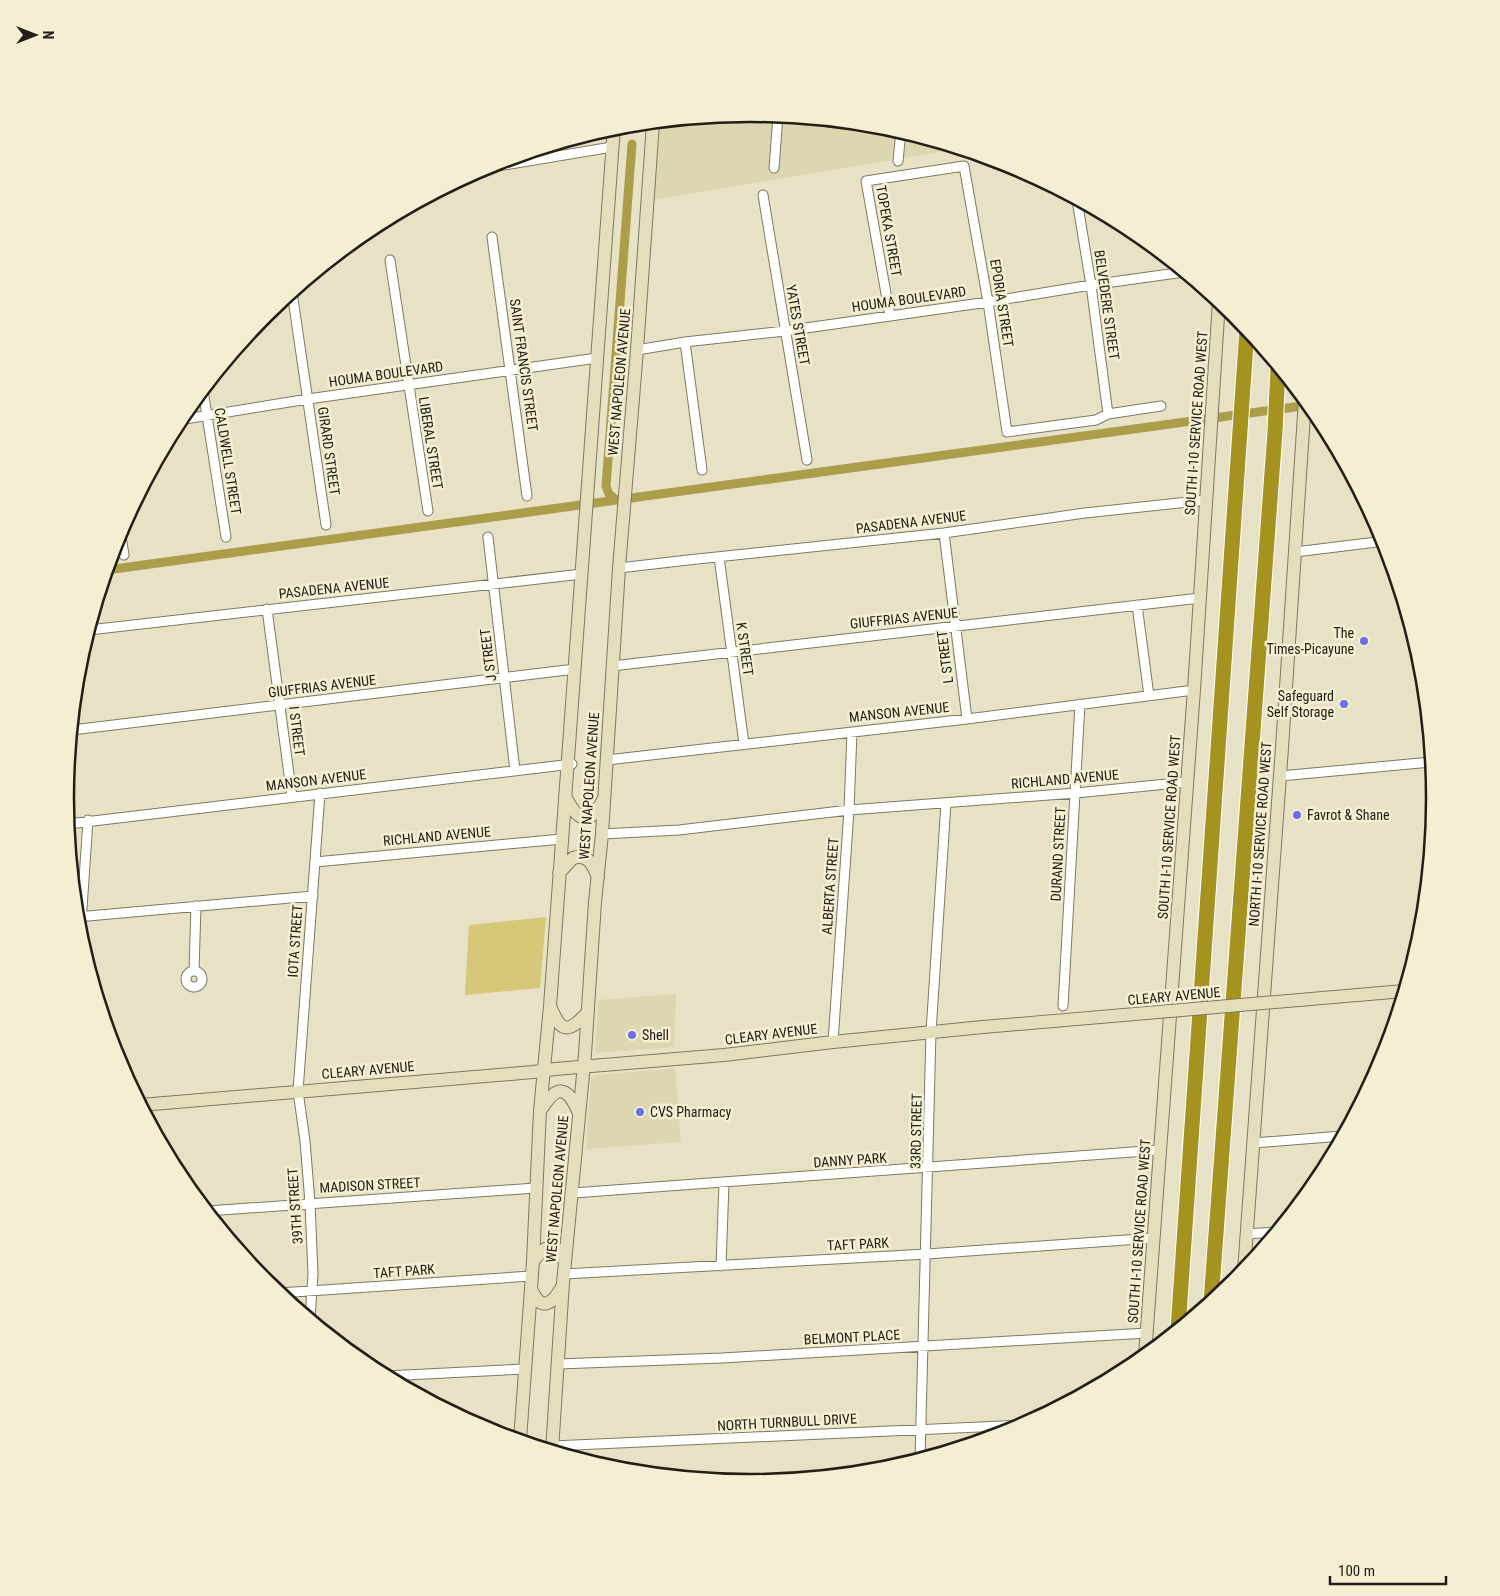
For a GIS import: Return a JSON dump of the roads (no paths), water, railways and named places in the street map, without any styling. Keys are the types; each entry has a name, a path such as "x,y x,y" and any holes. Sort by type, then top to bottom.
{"highway":[{"path":"1179,1321 1246,339"},
{"path":"1211,1292 1275,432 1277,375"}],"street":[{"path":"774,168 777,123"},
{"name":"WEST NAPOLEON AVENUE","path":"552,1444 564,1273 584,1067 602,834 612,666 637,350 651,130"},
{"name":"WEST NAPOLEON AVENUE","path":"520,1433 540,1111 550,1006 559,873 570,764 575,669 614,136"},
{"path":"898,161 900,139"},
{"path":"527,160 612,148"},
{"name":"EPORIA STREET","path":"866,181 964,166 988,302 1007,432 1019,432 1096,420 1108,414"},
{"name":"TOPEKA STREET","path":"866,181 890,316"},
{"name":"YATES STREET","path":"763,195 807,460"},
{"name":"BELVEDERE STREET","path":"1078,207 1091,285 1108,414"},
{"name":"SAINT FRANCIS STREET","path":"492,237 527,496"},
{"name":"LIBERAL STREET","path":"390,260 428,511"},
{"name":"HOUMA BOULEVARD","path":"637,350 686,342 785,331 1176,273"},
{"name":"GIRARD STREET","path":"293,300 326,526"},
{"name":"SOUTH I-10 SERVICE ROAD WEST","path":"1146,1346 1194,690 1218,311"},
{"path":"686,342 702,470"},
{"name":"HOUMA BOULEVARD","path":"191,418 408,384 597,358"},
{"name":"CALDWELL STREET","path":"204,398 226,538"},
{"path":"1108,414 1161,406"},
{"name":"NORTH I-10 SERVICE ROAD WEST","path":"1245,1258 1304,411"},
{"name":"PASADENA AVENUE","path":"619,568 944,533 1207,500"},
{"name":"L STREET","path":"944,533 967,719"},
{"name":"J STREET","path":"488,536 515,771"},
{"path":"1295,552 1376,543"},
{"path":"122,546 124,555"},
{"name":"K STREET","path":"719,557 744,744"},
{"name":"PASADENA AVENUE","path":"96,629 582,574"},
{"name":"GIUFFRIAS AVENUE","path":"612,666 1200,598"},
{"path":"1137,605 1149,696"},
{"name":"I STREET","path":"267,609 292,796"},
{"name":"GIUFFRIAS AVENUE","path":"78,729 575,669"},
{"name":"MANSON AVENUE","path":"606,760 967,719 1194,690"},
{"name":"DURAND STREET","path":"1063,1006 1080,704"},
{"name":"ALBERTA STREET","path":"833,1042 849,810 852,732"},
{"path":"1280,776 1425,763"},
{"name":"MANSON AVENUE","path":"75,823 570,764"},
{"name":"RICHLAND AVENUE","path":"849,810 946,804 1187,782"},
{"name":"IOTA STREET","path":"298,1092 320,793"},
{"path":"566,796 575,814 586,818 598,809 604,797"},
{"name":"33RD STREET","path":"920,1452 932,1032 946,804"},
{"path":"602,834 679,830 849,810"},
{"path":"81,893 88,820"},
{"name":"RICHLAND AVENUE","path":"315,862 562,839"},
{"path":"559,873 573,858 584,856 593,865 598,877"},
{"path":"85,916 313,896"},
{"path":"194,972 196,906"},
{"name":"CLEARY AVENUE","path":"147,1104 724,1055 983,1027 1397,992"},
{"path":"550,1006 558,1023 568,1028 573,1027 588,1012"},
{"name":"39TH STREET","path":"298,1092 305,1141 310,1203 313,1274 310,1311"},
{"path":"540,1111 553,1094 562,1092 570,1096 579,1113"},
{"path":"1253,1143 1335,1138"},
{"name":"DANNY PARK","path":"573,1193 1160,1150"},
{"path":"721,1266 724,1183"},
{"name":"MADISON STREET","path":"213,1211 536,1188"},
{"path":"1246,1234 1268,1233"},
{"name":"TAFT PARK","path":"564,1273 927,1254 1154,1238"},
{"path":"531,1283 535,1298 539,1302 545,1304 552,1302 556,1297 564,1273 558,1250 549,1247 544,1249 532,1262"},
{"name":"TAFT PARK","path":"290,1293 531,1283"},
{"name":"BELMONT PLACE","path":"558,1364 738,1357 1147,1332"},
{"path":"398,1375 524,1370"},
{"name":"NORTH TURNBULL DRIVE","path":"563,1447 1000,1426"}],"waterway":[{"path":"616,500 609,494 606,486 632,144"},
{"path":"114,569 1301,406"}],"place":[{"name":"The Times-Picayune","path":"1364,641"},
{"name":"Safeguard Self Storage","path":"1344,704"},
{"name":"Favrot & Shane","path":"1297,815"},
{"name":"Shell","path":"632,1035"},
{"name":"CVS Pharmacy","path":"640,1112"}]}
